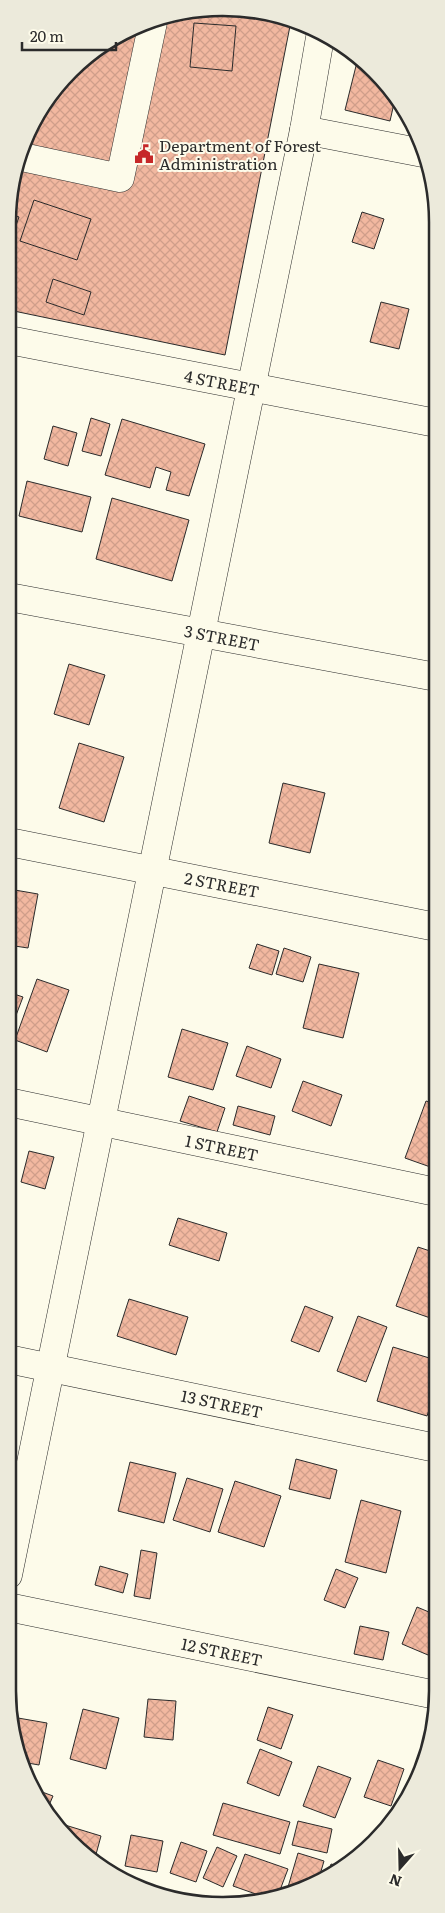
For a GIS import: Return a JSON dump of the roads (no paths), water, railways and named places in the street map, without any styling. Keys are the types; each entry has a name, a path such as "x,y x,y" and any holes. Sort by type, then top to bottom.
{"street":[{"path":"26,158 120,178 152,29"},
{"path":"16,1535 304,130 319,41"},
{"path":"304,130 416,152"},
{"name":"4 STREET","path":"16,341 429,422"},
{"name":"3 STREET","path":"16,598 429,676"},
{"name":"2 STREET","path":"16,843 429,926"},
{"name":"1 STREET","path":"16,1104 429,1191"},
{"name":"13 STREET","path":"16,1360 429,1447"},
{"name":"12 STREET","path":"16,1609 429,1693"}],"place":[{"name":"Department of Forest Administration","path":"144,154"}]}
